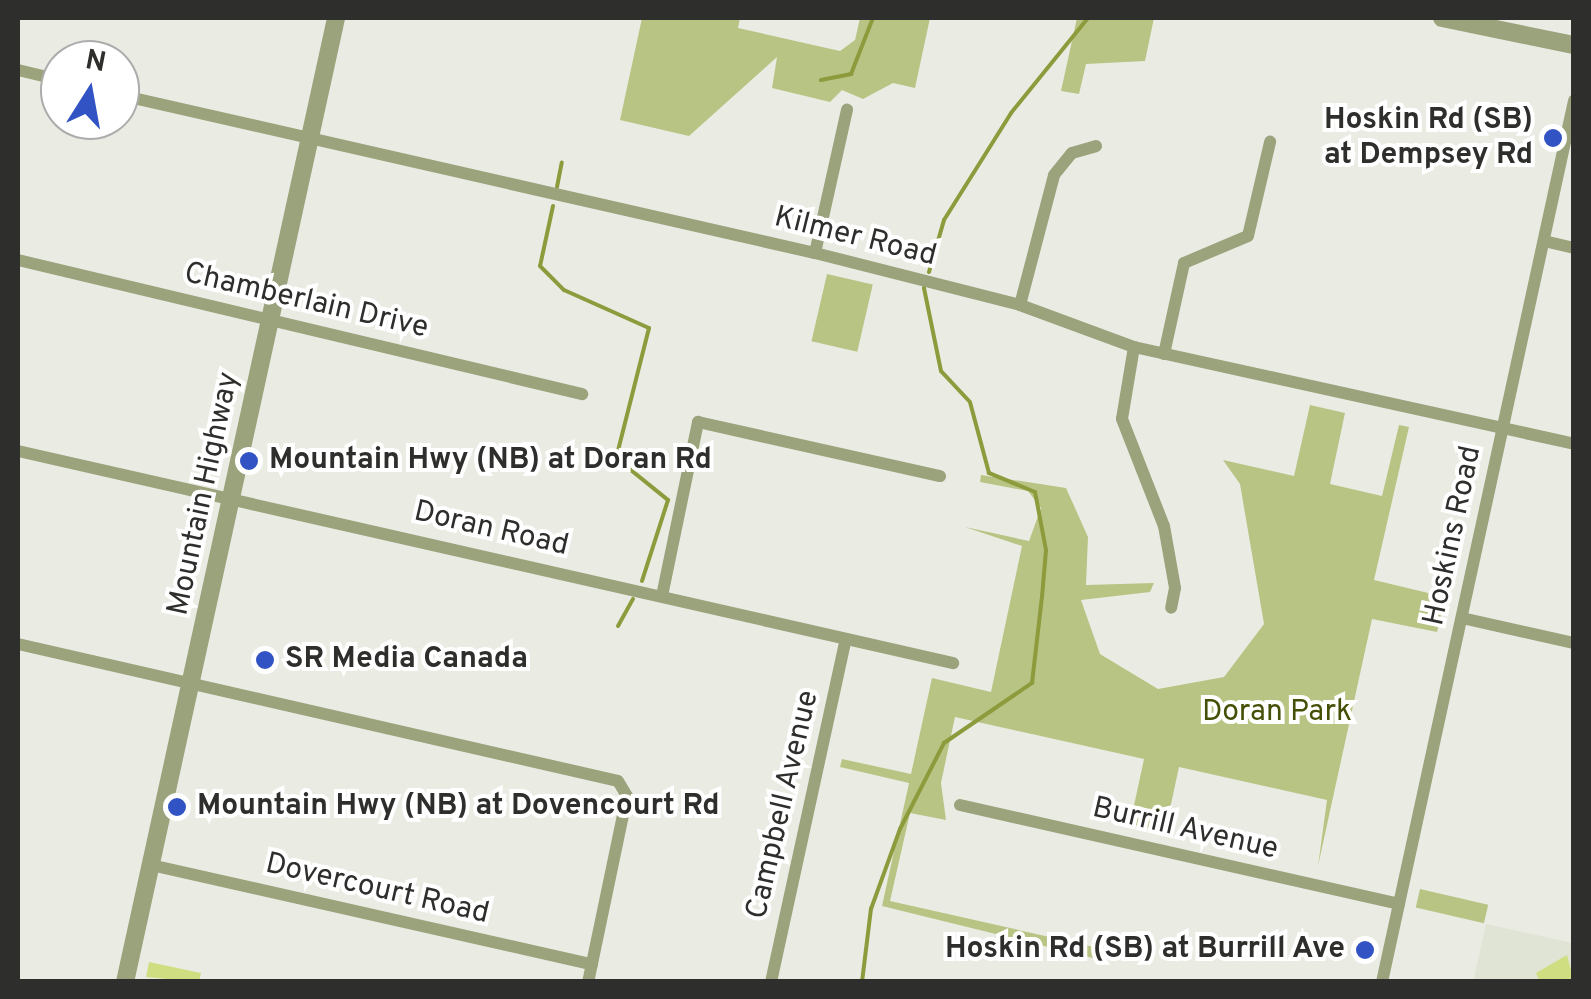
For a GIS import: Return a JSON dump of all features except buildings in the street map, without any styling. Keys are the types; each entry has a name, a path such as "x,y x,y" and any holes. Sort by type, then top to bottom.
{"street":[{"name":"Mountain Highway","path":"125,982 336,18"},
{"path":"1442,18 1574,46"},
{"name":"Kilmer Road","path":"140,100 307,141 815,253 1020,305 1134,348 1574,444"},
{"name":"Hoskins Road","path":"1382,982 1574,101"},
{"path":"815,253 847,110"},
{"path":"1164,354 1184,263 1248,236 1270,142"},
{"path":"1020,305 1054,175 1072,154 1096,146"},
{"path":"1544,241 1574,248"},
{"name":"Chamberlain Drive","path":"18,260 582,394"},
{"path":"1134,348 1122,418 1164,526 1176,588 1171,608"},
{"path":"662,596 698,422 940,476"},
{"name":"Doran Road","path":"18,451 232,495 952,663"},
{"path":"1462,618 1574,644"},
{"name":"Campbell Avenue","path":"771,982 846,639"},
{"path":"18,644 606,776 627,789 588,982"},
{"name":"Burrill Avenue","path":"960,804 1399,904"},
{"name":"Dovercourt Road","path":"151,865 592,964"}],"shaded area":[{"path":"1486,924 1573,943 1573,981 1473,982"}],"green space":[{"path":"642,18 740,18 738,28 840,51 855,40 860,18 930,18 915,88 893,83 863,99 842,90 830,102 772,88 777,57 689,136 620,120"},
{"path":"1077,18 1154,18 1145,61 1086,64 1079,94 1061,91"},
{"path":"827,274 873,285 857,352 811,341"},
{"name":"Doran Park","path":"1310,405 1345,413 1330,484 1382,496 1399,425 1409,427 1374,580 1445,597 1437,632 1372,619 1318,866 1327,800 1179,767 1165,832 1130,824 1144,759 955,717 941,783 946,820 910,813 890,901 1103,949 1101,960 882,906 909,783 840,767 842,759 911,774 932,678 991,692 1022,546 965,527 1029,541 1041,508 1028,491 980,482 981,475 1066,488 1088,537 1086,585 1154,583 1150,592 1081,600 1100,654 1158,689 1224,677 1264,624 1240,484 1223,460 1294,476"},
{"path":"1420,889 1488,905 1484,923 1416,908"}],"waterway":[{"path":"821,80 851,74 873,18"},
{"path":"929,272 944,220 1011,113 1088,18"},
{"path":"557,187 562,162"},
{"path":"553,206 540,266 564,290 649,328 616,458 668,500 642,581"},
{"path":"862,982 871,909 900,829 944,743 1032,683 1042,597 1046,550 1035,492 989,473 970,402 941,371 924,288"},
{"path":"618,626 633,599"}],"place":[{"name":"Hoskin Rd (SB) at Dempsey Rd","path":"1553,138"},
{"name":"Mountain Hwy (NB) at Doran Rd","path":"249,461"},
{"name":"SR Media Canada","path":"265,660"},
{"name":"Mountain Hwy (NB) at Dovencourt Rd","path":"177,807"},
{"name":"Hoskin Rd (SB) at Burrill Ave","path":"1365,950"}]}
